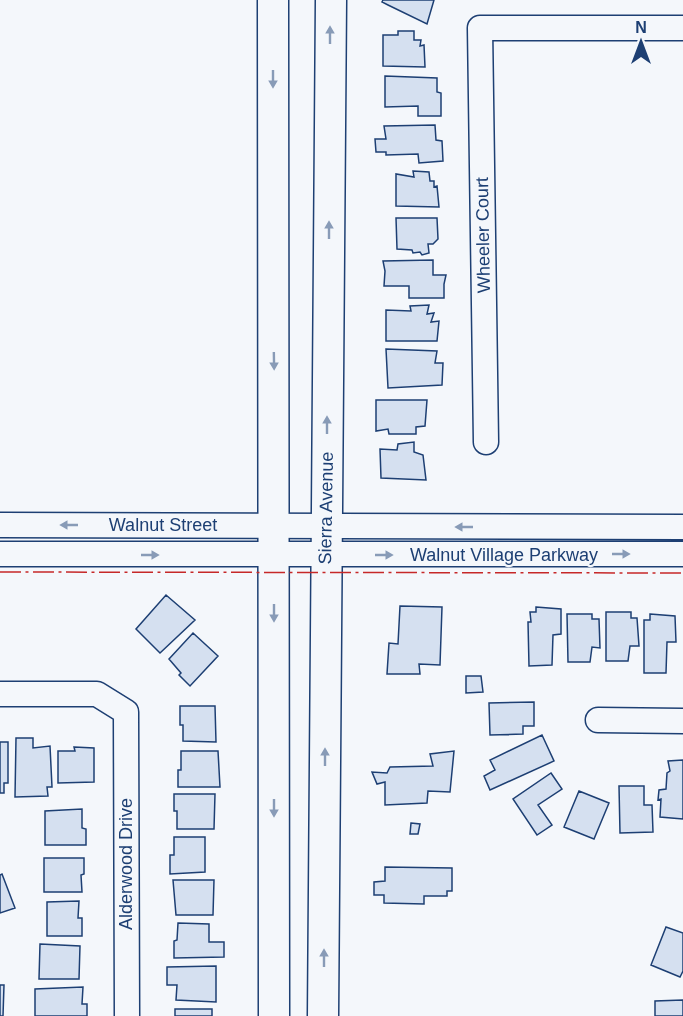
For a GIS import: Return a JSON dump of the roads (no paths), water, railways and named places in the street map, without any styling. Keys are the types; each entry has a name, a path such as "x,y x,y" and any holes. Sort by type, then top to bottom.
{"main road":[{"path":"273,0 274,1016"},
{"name":"Sierra Avenue","path":"323,1016 331,0"}],"street":[{"name":"Wheeler Court","path":"486,442 480,28 683,28"},
{"name":"Walnut Street","path":"0,525 327,526"},
{"name":"Walnut Village Parkway","path":"327,526 683,527"},
{"name":"Walnut Street","path":"0,554 325,555"},
{"name":"Walnut Village Parkway","path":"325,555 683,554"},
{"name":"Alderwood Drive","path":"0,694 97,694 126,712 127,1016"},
{"path":"598,720 683,721"}]}
